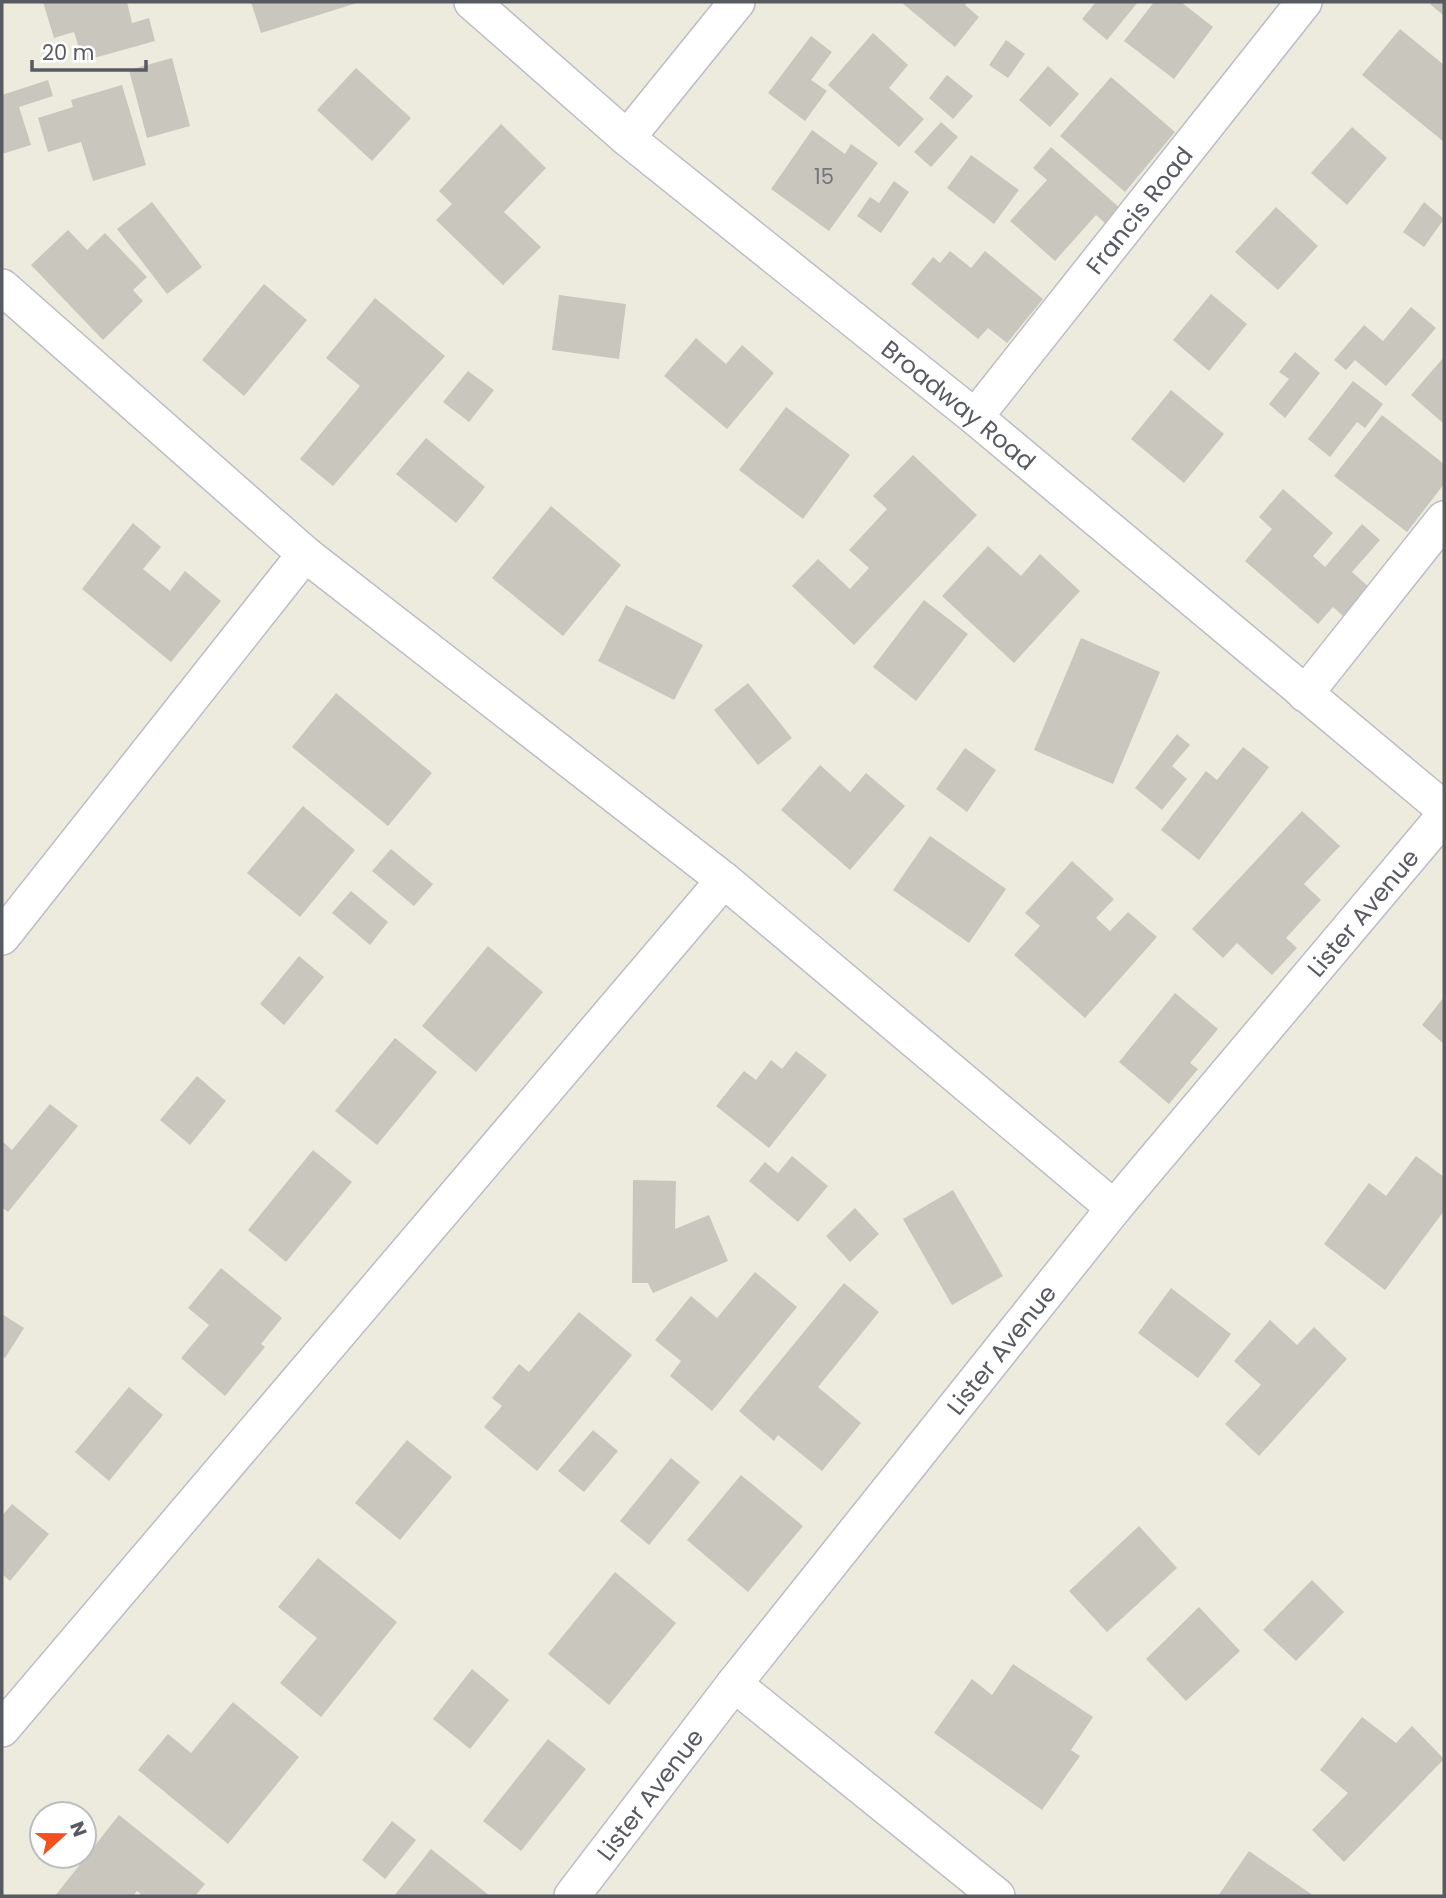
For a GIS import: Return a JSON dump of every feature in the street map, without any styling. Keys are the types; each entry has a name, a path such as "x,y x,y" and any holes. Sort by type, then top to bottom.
{"street":[{"name":"Broadway Road","path":"472,2 627,138 975,417 1444,809"},
{"path":"627,138 737,2"},
{"name":"Francis Road","path":"975,417 1304,2"},
{"path":"2,288 305,554 724,880 1114,1208"},
{"path":"1305,694 1444,519"},
{"path":"2,937 305,554"},
{"name":"Lister Avenue","path":"572,1896 734,1684 1114,1208 1444,816"},
{"path":"2,1729 724,880"},
{"path":"734,1684 997,1896"}],"building":[{"path":"43,2 127,2 132,23 149,18 155,41 83,61 74,32 54,38"},
{"path":"251,2 360,2 261,33"},
{"path":"901,2 967,2 965,5 979,17 955,47"},
{"path":"1096,2 1138,2 1107,40 1082,19"},
{"path":"1154,2 1181,2 1213,27 1174,79 1124,41"},
{"path":"1444,2 1444,16 1430,4"},
{"path":"1400,29 1444,65 1444,142 1362,75"},
{"path":"873,33 908,65 889,88 924,119 899,147 828,85"},
{"path":"811,36 832,52 811,80 827,91 805,121 768,93"},
{"path":"1006,40 1025,54 1008,78 989,65"},
{"path":"172,58 190,126 147,138 129,70"},
{"path":"1048,66 1079,94 1050,127 1019,100"},
{"path":"356,68 411,118 372,161 317,110"},
{"path":"947,75 973,96 953,119 929,98"},
{"path":"1111,77 1175,132 1125,192 1060,136"},
{"path":"48,80 53,96 19,107 31,145 2,154 2,95"},
{"path":"122,85 146,165 93,181 81,142 48,152 38,118 73,107 71,100"},
{"path":"941,122 958,137 931,167 914,152"},
{"path":"501,124 546,168 504,212 541,247 503,285 436,220 452,204 439,191"},
{"path":"1352,127 1387,158 1347,205 1311,173"},
{"path":"812,130 845,154 851,144 878,163 829,231 771,189"},
{"path":"1051,147 1121,209 1107,225 1096,215 1055,261 1010,221 1047,180 1033,168"},
{"path":"971,155 1019,190 994,224 947,188"},
{"path":"894,181 909,192 881,233 857,216 870,197 879,203"},
{"path":"152,202 202,267 167,294 117,229"},
{"path":"1424,202 1444,219 1424,247 1403,232"},
{"path":"1276,207 1318,246 1278,290 1235,252"},
{"path":"68,230 87,250 105,233 147,277 133,290 143,301 103,340 31,265"},
{"path":"950,251 971,268 985,251 1043,299 1007,343 988,328 978,339 911,284 933,257 940,263"},
{"path":"264,284 307,320 244,396 202,360"},
{"path":"1211,294 1247,324 1209,371 1173,340"},
{"path":"559,295 626,304 619,359 552,350"},
{"path":"375,298 445,356 333,486 300,459 360,386 326,358"},
{"path":"1411,307 1436,328 1386,386 1355,360 1346,370 1334,360 1364,325 1383,341"},
{"path":"696,338 726,364 742,345 774,373 727,429 664,376"},
{"path":"1295,352 1320,373 1285,418 1269,404 1289,379 1279,372"},
{"path":"1444,357 1444,424 1411,395"},
{"path":"468,371 494,390 469,422 443,402"},
{"path":"1353,381 1383,404 1365,428 1357,422 1330,457 1308,439"},
{"path":"1171,390 1224,434 1184,483 1131,439"},
{"path":"786,407 850,455 803,519 739,470"},
{"path":"1382,415 1444,464 1444,484 1407,532 1334,476"},
{"path":"426,438 485,487 456,523 396,474"},
{"path":"913,455 977,515 854,645 792,586 818,559 850,589 869,568 849,550 887,509 873,496"},
{"path":"1283,489 1333,533 1313,556 1325,567 1362,524 1380,540 1352,572 1370,588 1344,617 1333,607 1318,624 1245,561 1272,529 1259,517"},
{"path":"551,506 621,565 563,636 492,578"},
{"path":"133,523 161,547 143,569 170,591 185,571 221,601 171,662 82,589"},
{"path":"988,546 1021,576 1040,554 1080,591 1014,663 942,596"},
{"path":"924,600 968,634 916,701 873,667"},
{"path":"626,605 703,645 674,700 598,661"},
{"path":"1081,638 1160,672 1113,784 1034,750"},
{"path":"748,683 792,738 758,765 714,710"},
{"path":"336,693 432,773 388,826 292,747"},
{"path":"1177,734 1190,745 1172,766 1187,779 1162,810 1135,788"},
{"path":"1243,747 1269,767 1199,860 1161,830 1206,771 1217,780"},
{"path":"965,748 996,770 967,812 936,789"},
{"path":"820,765 850,792 866,773 905,806 850,870 781,810"},
{"path":"303,806 355,850 300,917 247,873"},
{"path":"1302,811 1340,846 1304,884 1321,900 1286,938 1297,948 1272,975 1237,943 1223,958 1192,929"},
{"path":"930,836 1006,889 969,943 893,890"},
{"path":"391,849 433,884 414,906 372,871"},
{"path":"1072,861 1114,899 1096,918 1110,931 1128,912 1157,937 1085,1018 1014,955 1040,926 1025,913"},
{"path":"351,891 388,922 370,945 332,913"},
{"path":"488,946 543,992 476,1072 422,1026"},
{"path":"299,956 324,977 284,1025 260,1004"},
{"path":"1175,993 1218,1029 1190,1063 1198,1069 1169,1104 1119,1062"},
{"path":"1444,997 1444,1044 1422,1025"},
{"path":"395,1038 437,1072 377,1145 335,1111"},
{"path":"796,1051 827,1075 769,1148 716,1106 744,1071 756,1080 771,1060 782,1069"},
{"path":"197,1076 226,1101 190,1145 160,1120"},
{"path":"50,1104 78,1126 8,1212 2,1207 2,1141 12,1150"},
{"path":"313,1150 352,1182 286,1262 248,1230"},
{"path":"792,1156 828,1186 798,1222 749,1181 765,1162 778,1173"},
{"path":"1416,1156 1444,1177 1444,1211 1385,1290 1324,1244 1369,1183 1386,1196"},
{"path":"633,1180 676,1181 675,1229 709,1215 728,1261 653,1293 648,1283 632,1283"},
{"path":"953,1190 1003,1276 952,1305 903,1219"},
{"path":"855,1208 879,1234 850,1262 826,1236"},
{"path":"221,1268 282,1318 261,1344 265,1347 225,1396 181,1358 209,1325 188,1308"},
{"path":"755,1272 797,1307 712,1411 670,1376 681,1361 655,1340 691,1296 717,1318"},
{"path":"844,1283 879,1312 818,1387 861,1423 822,1471 778,1435 774,1441 739,1411"},
{"path":"1171,1288 1231,1334 1198,1378 1138,1333"},
{"path":"579,1312 632,1355 537,1471 484,1427 502,1406 492,1398 519,1364 529,1372"},
{"path":"2,1314 24,1328 5,1358 2,1355"},
{"path":"1270,1320 1297,1345 1314,1327 1347,1359 1259,1456 1225,1424 1261,1385 1234,1361"},
{"path":"129,1387 163,1415 109,1481 75,1452"},
{"path":"593,1430 618,1451 584,1492 558,1471"},
{"path":"407,1440 452,1477 400,1540 355,1503"},
{"path":"671,1458 700,1482 649,1545 620,1521"},
{"path":"741,1475 803,1526 748,1592 687,1540"},
{"path":"12,1504 49,1534 10,1581 2,1574 2,1516"},
{"path":"1139,1526 1177,1568 1107,1632 1069,1591"},
{"path":"318,1558 397,1622 321,1717 280,1683 317,1638 278,1607"},
{"path":"615,1572 676,1623 609,1705 548,1654"},
{"path":"1312,1580 1344,1612 1296,1661 1263,1630"},
{"path":"1199,1607 1240,1651 1186,1701 1146,1659"},
{"path":"1013,1664 1093,1717 1071,1750 1080,1756 1042,1810 934,1733 972,1679 992,1695"},
{"path":"472,1669 509,1700 470,1749 433,1719"},
{"path":"233,1702 299,1757 228,1844 138,1770 168,1734 191,1753"},
{"path":"1362,1717 1396,1743 1412,1726 1444,1759 1344,1862 1312,1830 1348,1793 1320,1770"},
{"path":"548,1739 586,1769 521,1851 483,1821"},
{"path":"119,1815 205,1884 195,1896 143,1896 137,1891 133,1896 55,1896 76,1870 98,1870 98,1842"},
{"path":"392,1821 416,1840 385,1879 362,1860"},
{"path":"431,1849 490,1896 394,1896"},
{"path":"1249,1851 1314,1896 1218,1896"}]}
